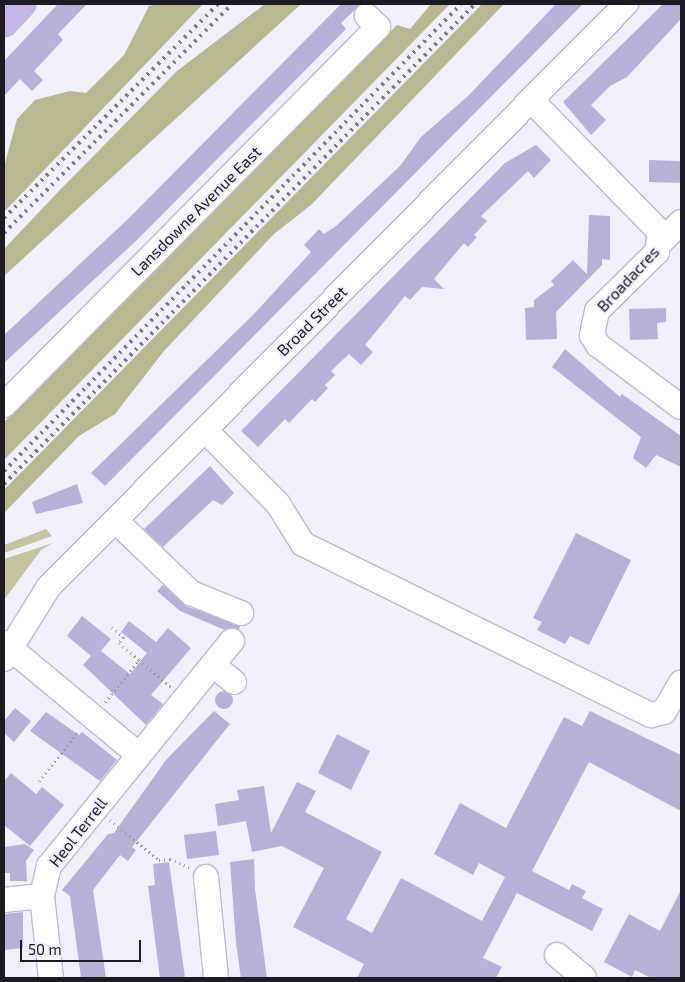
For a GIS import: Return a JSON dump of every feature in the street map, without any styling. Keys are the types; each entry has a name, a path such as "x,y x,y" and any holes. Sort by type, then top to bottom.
{"main road":[{"path":"4,22 22,4"}],"street":[{"name":"Broad Street","path":"6,650 48,588 626,4"},
{"name":"Lansdowne Avenue East","path":"4,405 378,27 367,16"},
{"name":"Broadacres","path":"531,100 654,224 662,242 657,252 597,311 592,334 598,344 681,407"},
{"path":"662,242 681,222"},
{"path":"205,430 278,504 303,544 651,715 664,712 681,682"},
{"path":"116,521 191,593 241,613"},
{"name":"Heol Terrell","path":"51,978 42,896 49,866 232,641"},
{"path":"6,650 139,755"},
{"path":"212,665 234,682"},
{"path":"206,877 216,978"},
{"path":"4,900 42,896"},
{"path":"557,955 584,978"}],"path":[{"path":"112,627 124,637 118,644 185,699"},
{"path":"39,781 139,660"},
{"path":"96,809 159,860 170,859 206,877"}],"green space":[{"path":"158,4 203,4 4,212 4,167 17,119 35,100 70,91 86,93 124,55 149,6"},
{"path":"265,4 301,4 4,276 4,249 56,194 177,71"},
{"path":"431,4 450,4 4,460 4,422 397,25 410,29"},
{"path":"482,4 504,4 311,205 274,234 164,351 115,414 79,436 4,513 4,490"},
{"path":"46,529 52,536 4,553 4,545"},
{"path":"53,543 41,550 4,600 4,559"}],"building":[{"path":"58,4 87,4 58,34 63,40 34,71 43,80 32,91 20,79 4,96 4,61"},
{"path":"341,4 361,4 341,23 346,29 138,239 4,363 4,335 129,218"},
{"path":"556,4 583,4 105,486 91,473 254,314 311,252 304,245 319,229 324,234 336,226 400,166 421,137 468,96"},
{"path":"663,4 681,4 681,19 627,77 610,86 591,105 606,120 591,135 563,102"},
{"path":"536,145 551,160 534,178 528,171 481,216 487,221 474,235 477,237 468,247 464,243 434,279 444,289 422,287 410,300 405,296 365,345 373,352 361,365 349,354 331,371 335,375 325,385 328,388 315,402 312,399 289,423 285,419 258,447 241,431 505,163"},
{"path":"649,160 681,161 681,183 649,182"},
{"path":"589,215 610,216 610,260 602,259 602,265 556,312 557,339 526,340 525,308 534,307 534,300 554,285 551,281 573,260 587,274"},
{"path":"666,308 666,322 657,323 658,339 630,340 629,309"},
{"path":"565,349 620,397 622,394 681,436 681,467 656,455 646,468 633,458 641,437 552,367"},
{"path":"210,466 234,493 222,505 213,500 163,547 144,529"},
{"path":"77,484 83,503 36,514 32,502"},
{"path":"576,533 631,560 589,645 570,636 565,644 537,630 542,622 533,618"},
{"path":"163,585 186,606 240,626 239,630 225,630 180,611 157,591"},
{"path":"82,616 111,639 101,651 130,674 147,653 121,632 129,621 156,642 168,628 191,648 151,695 163,704 146,725 83,665 91,656 67,636"},
{"path":"224,691 230,694 233,700 230,706 224,709 218,706 215,700 218,694"},
{"path":"15,708 31,721 14,742 4,733 4,721"},
{"path":"214,711 230,724 132,847 136,850 128,861 120,855 93,890 106,978 81,978 70,896 62,890 108,834 114,833 166,760"},
{"path":"590,711 681,755 681,811 589,762 532,871 569,890 572,884 586,891 582,898 603,909 592,931 517,893 483,958 502,967 496,978 357,978 364,964 293,927 324,868 282,846 252,852 246,821 218,826 215,804 239,800 237,790 264,786 271,833 297,782 316,791 305,812 382,852 346,919 372,933 401,878 482,921 505,877 479,863 473,875 434,854 460,803 506,828 564,717 582,726"},
{"path":"46,712 79,735 82,732 117,760 100,781 30,731"},
{"path":"337,734 370,751 351,790 318,773"},
{"path":"11,773 36,794 42,787 64,805 30,846 4,825 4,781"},
{"path":"216,831 219,855 187,859 184,835"},
{"path":"25,844 34,850 26,861 27,881 10,881 10,873 4,873 4,847"},
{"path":"254,859 255,889 267,978 241,978 236,943 230,862"},
{"path":"169,862 185,978 160,978 148,886 155,885 153,864"},
{"path":"681,890 681,978 651,978 635,970 632,977 604,962 629,914 660,931"},
{"path":"23,912 23,948 4,950 4,914"}],"railway":[{"path":"4,218 218,4"},
{"path":"4,233 232,4"},
{"path":"4,471 461,4"},
{"path":"4,484 475,4"}]}
